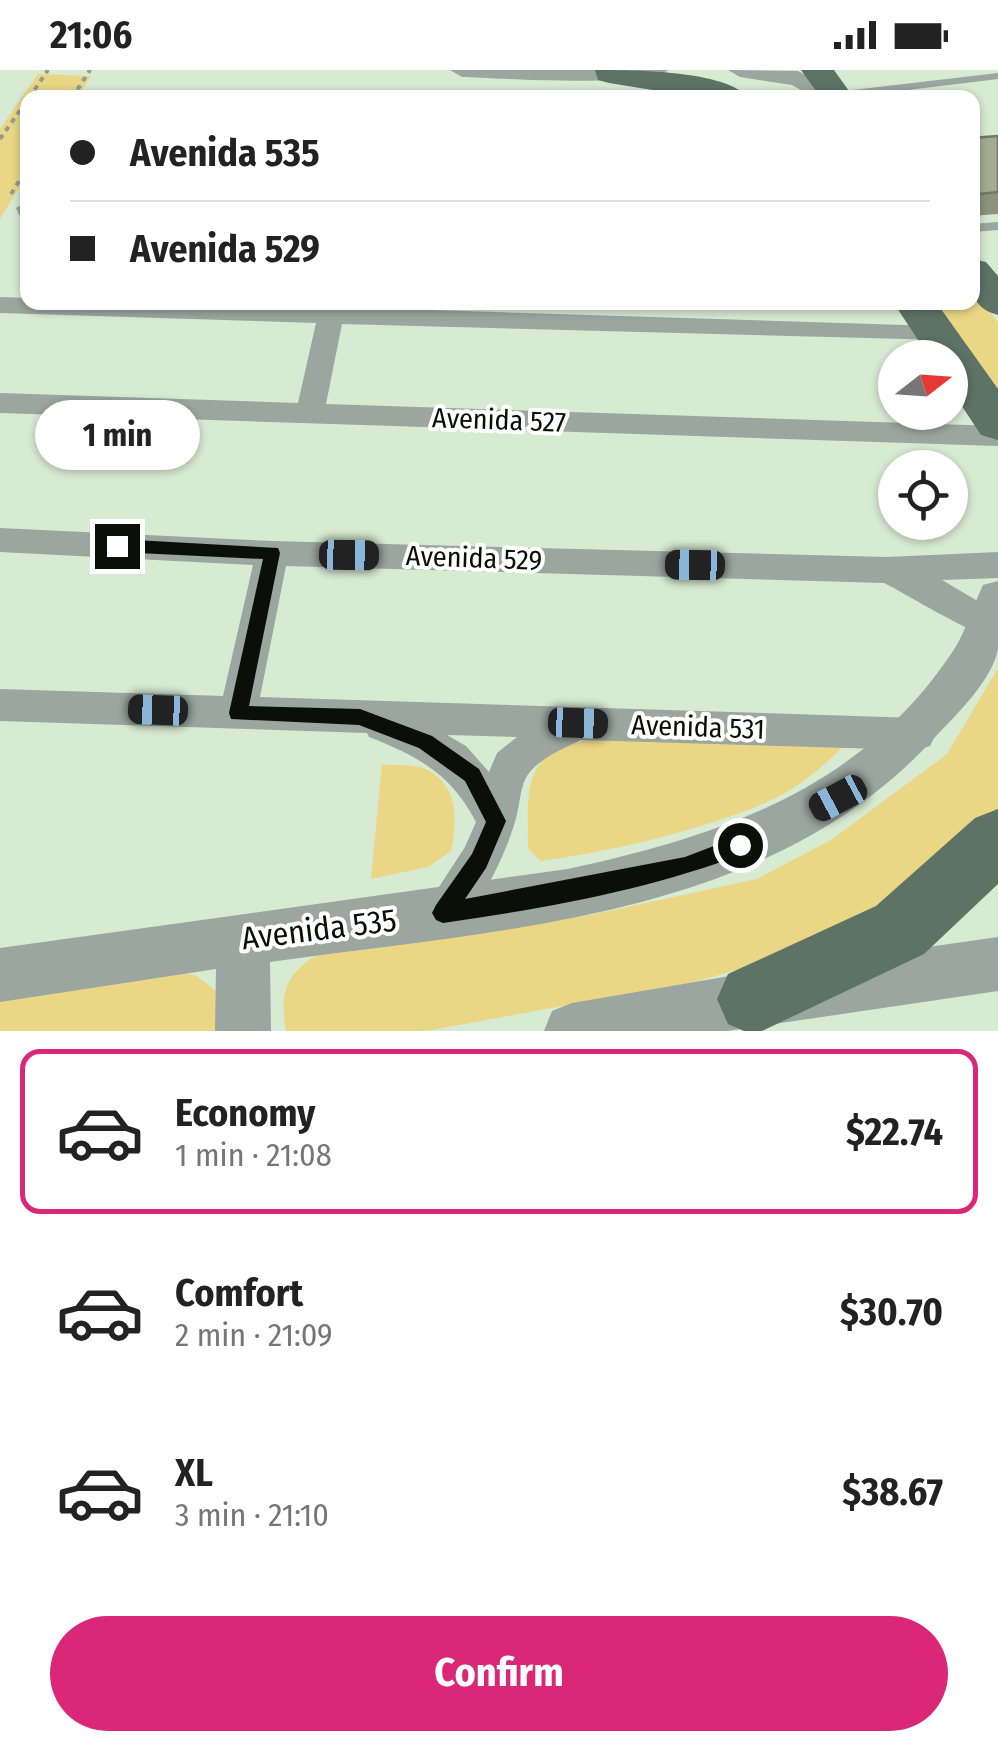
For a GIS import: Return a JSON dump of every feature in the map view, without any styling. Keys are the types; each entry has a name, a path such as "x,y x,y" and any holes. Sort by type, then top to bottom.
{"main road":[{"path":"608,73 712,90"},
{"path":"980,281 998,302"},
{"path":"924,318 998,424"},
{"path":"753,999 900,930 998,840"}],"street":[{"path":"462,70 656,70"},
{"path":"740,70 798,78 831,90"},
{"path":"166,310 331,315 924,318"},
{"path":"310,413 331,315"},
{"name":"Avenida 527","path":"0,403 998,436"},
{"name":"Avenida 529","path":"0,540 272,553 888,570 998,566"},
{"path":"238,713 272,553"},
{"name":"Avenida 529","path":"888,570 941,595 994,612"},
{"name":"Avenida 535","path":"0,975 532,900 685,867 768,834 838,798 917,734 980,650 994,612"},
{"name":"Avenida 531","path":"0,704 917,734"},
{"path":"360,717 426,742 451,756 472,775 496,821"},
{"path":"443,913 479,861 496,821 510,765 540,742 578,723"},
{"path":"243,939 244,1031"},
{"path":"572,1031 753,999 998,964"}],"lane":[{"path":"831,90 998,76"}],"path":[{"path":"1,137 20,110"}],"shaded area":[{"path":"38,74 91,76 82,90 27,90"},
{"path":"20,100 20,186 0,219 0,129"},
{"path":"980,298 998,323 998,399 968,358 968,340 955,340 933,310 980,310"},
{"path":"998,668 998,811 932,875 784,957 694,982 426,1031 286,1031 287,987 297,970 317,955 590,915 757,879 831,840 947,754"},
{"path":"589,740 847,743 795,787 733,816 632,844 540,861 528,848 533,777 551,754"},
{"path":"382,764 419,767 435,775 450,793 455,827 451,851 428,867 371,879"},
{"path":"168,970 195,975 215,990 219,1019 215,1031 0,1031 0,996"}],"building":[{"path":"998,136 998,192 980,194 980,137"}],"route":[{"path":"117,546 272,553 238,713 360,717 426,742 451,756 472,775 496,821 479,861 443,913 532,900 685,867 740,845"}]}
